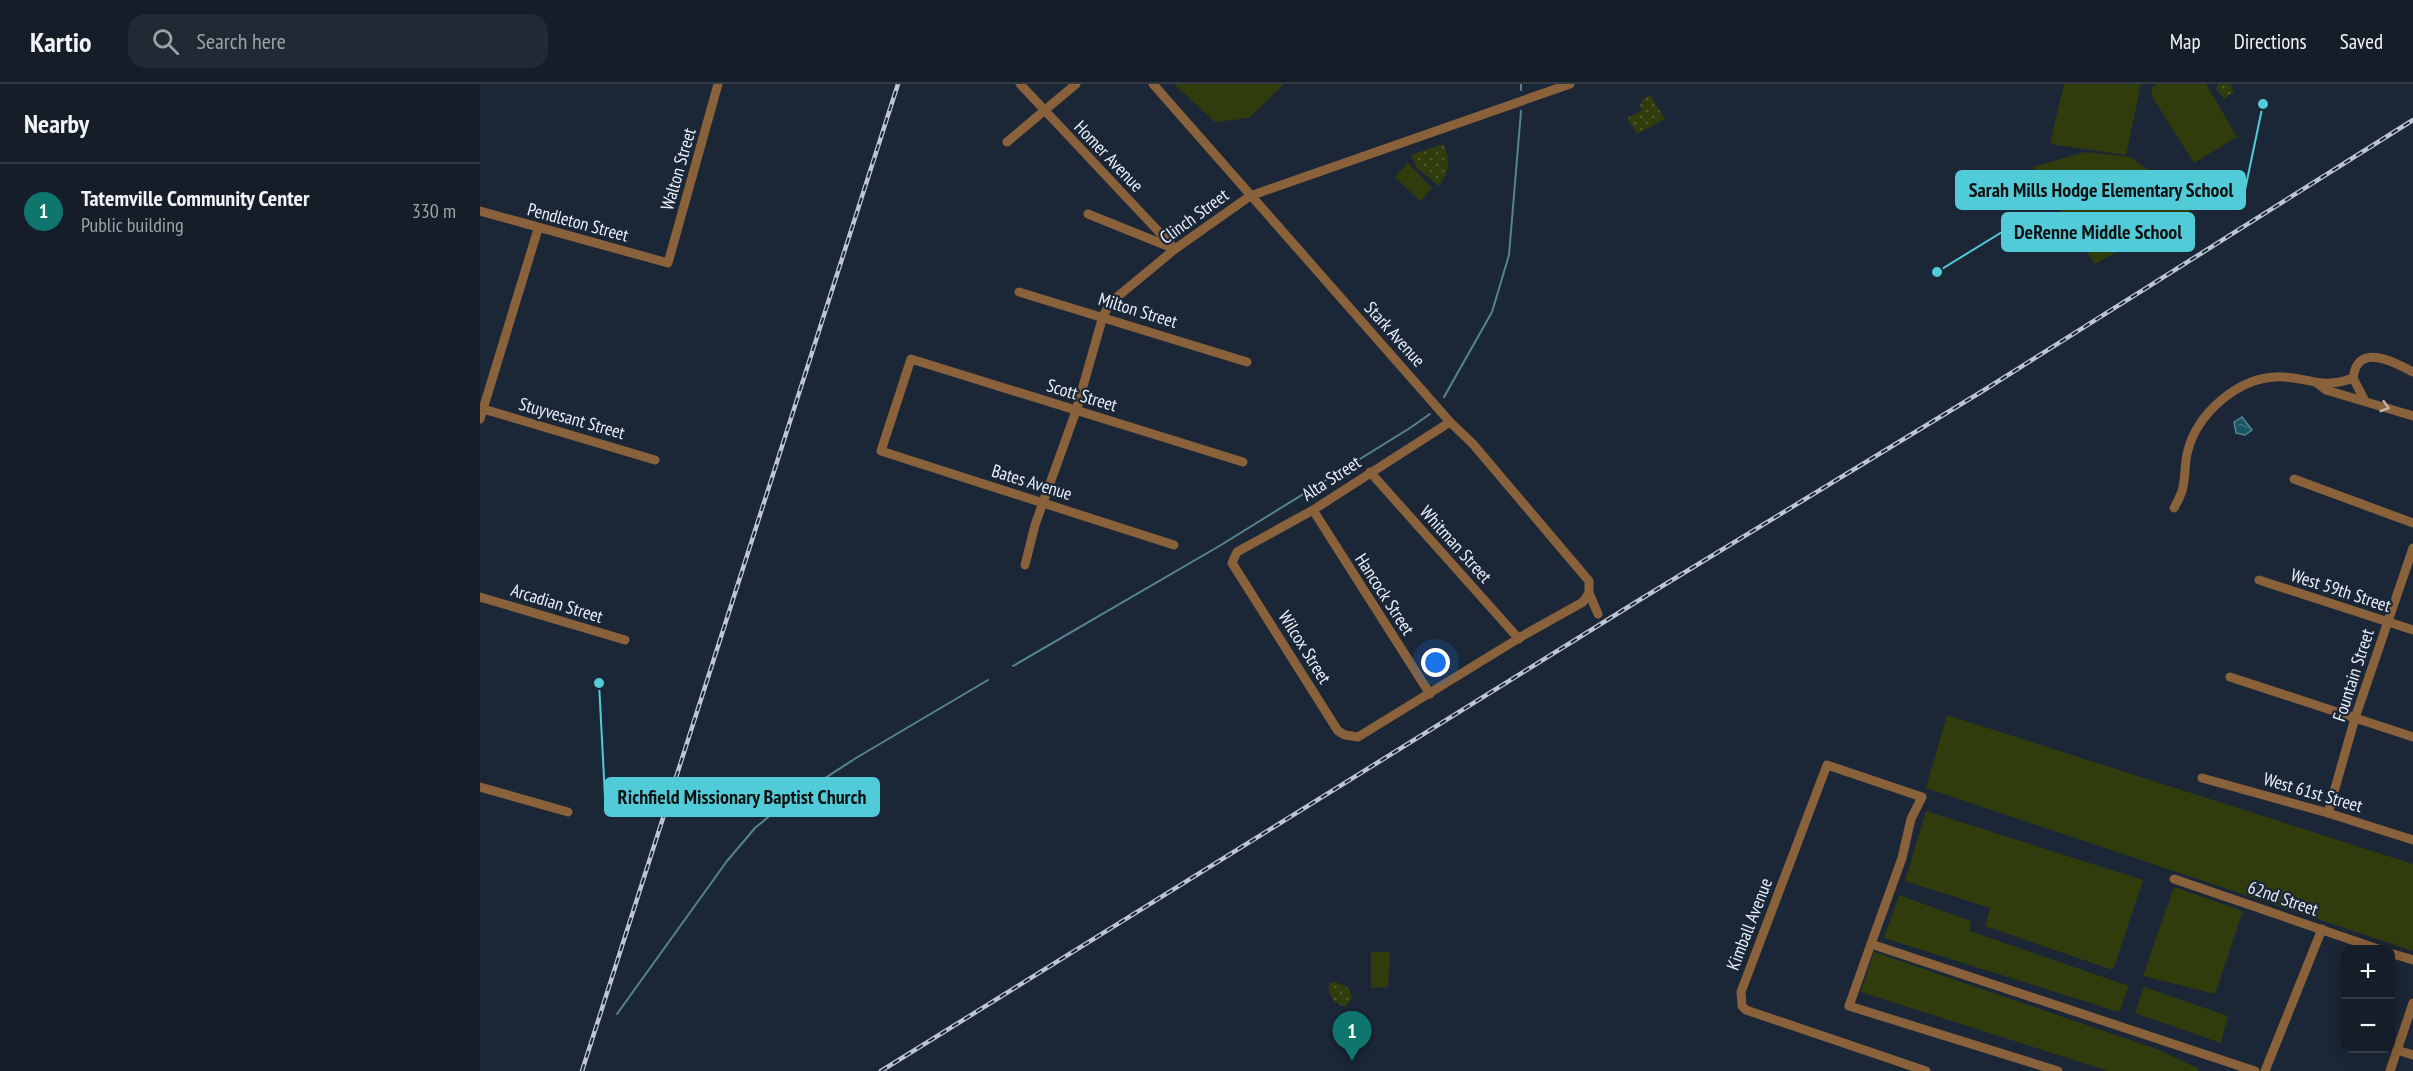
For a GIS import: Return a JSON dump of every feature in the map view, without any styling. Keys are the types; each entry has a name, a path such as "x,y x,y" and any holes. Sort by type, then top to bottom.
{"street":[{"name":"Walton Street","path":"669,263 718,84"},
{"name":"Homer Avenue","path":"1020,84 1175,249"},
{"path":"1007,142 1076,84"},
{"name":"Stark Avenue","path":"1153,84 1450,422 1473,444 1589,581 1590,593 1598,614"},
{"name":"Clinch Street","path":"1025,565 1043,504 1076,411 1102,316 1112,302 1175,249 1250,196 1570,84"},
{"name":"Pendleton Street","path":"480,212 669,263"},
{"path":"1088,214 1175,249"},
{"path":"481,412 538,229"},
{"name":"Milton Street","path":"1019,292 1247,362"},
{"path":"2365,400 2353,378 2357,364 2362,360 2373,357 2395,363 2413,372"},
{"name":"Scott Street","path":"881,452 911,360 1243,462"},
{"path":"2174,508 2182,491 2188,450 2195,432 2209,412 2229,395 2250,382 2276,377 2318,384 2353,378"},
{"path":"2318,384 2326,390 2413,416"},
{"name":"Stuyvesant Street","path":"481,412 655,460"},
{"name":"Alta Street","path":"1232,563 1237,552 1313,510 1450,422"},
{"name":"Bates Avenue","path":"881,452 1174,545"},
{"name":"Whitman Street","path":"1370,472 1519,639"},
{"path":"2294,479 2413,523"},
{"name":"Hancock Street","path":"1313,510 1430,694"},
{"name":"Fountain Street","path":"2328,813 2355,718 2413,548"},
{"name":"Wilcox Street","path":"1232,563 1338,730 1345,735 1358,737 1430,694"},
{"name":"West 59th Street","path":"2259,580 2413,630"},
{"path":"1430,694 1583,602 1590,593"},
{"name":"Arcadian Street","path":"480,597 625,640"},
{"path":"2230,677 2413,737"},
{"name":"Kimball Avenue","path":"1871,944 1902,858 1911,819 1922,797 1827,765 1741,992 1740,1000 1746,1010 1926,1071"},
{"name":"West 61st Street","path":"2202,777 2413,840"},
{"path":"480,787 568,813"},
{"name":"62nd Street","path":"2174,879 2367,945"},
{"path":"2265,1071 2322,929"},
{"path":"2058,1071 1849,1006 1871,944 2255,1071"},
{"path":"2395,954 2413,960"},
{"path":"2390,1071 2413,1003"},
{"path":"2397,1050 2413,1055"}],"green space":[{"path":"1174,84 1284,84 1249,118 1215,122"},
{"path":"2064,84 2141,84 2126,155 2050,144"},
{"path":"2157,84 2206,84 2237,137 2194,163 2153,98 2151,88"},
{"path":"2218,84 2230,84 2234,92 2224,99 2216,89"},
{"path":"1650,95 1665,119 1637,134 1627,118 1642,110 1639,105 1642,104 1641,101"},
{"path":"1443,144 1448,156 1448,166 1439,186 1417,168 1411,155"},
{"path":"2085,152 2130,157 2167,184 2190,211 2095,264 2033,167"},
{"path":"1408,163 1432,188 1420,201 1395,177"},
{"path":"1947,715 2413,864 2413,951 1926,788"},
{"path":"1926,811 2143,880 2113,970 1985,926 1990,908 1905,881"},
{"path":"2174,887 2243,911 2215,994 2143,976"},
{"path":"1899,895 1971,921 1970,931 2129,986 2119,1012 1884,938"},
{"path":"1371,952 1390,952 1388,987 1371,988"},
{"path":"1874,952 2159,1050 2199,1069 2198,1071 2108,1071 1861,992"},
{"path":"1335,982 1349,988 1352,998 1345,1007 1334,1001 1330,995 1329,983"},
{"path":"2144,987 2228,1016 2221,1043 2135,1013"}],"water":[{"path":"2242,417 2252,430 2245,435 2236,433 2234,422"}],"waterway":[{"path":"1521,84 1521,90"},
{"path":"1444,397 1492,312 1509,255 1521,111"},
{"path":"1013,666 1221,545 1430,414"},
{"path":"617,1014 727,861 755,828 779,808 856,758 988,680"}],"railway":[{"path":"582,1071 898,84"},
{"path":"881,1071 1641,599 1981,392 2413,120"}],"place":[{"name":"Sarah Mills Hodge Elementary School","path":"2263,104"},
{"name":"DeRenne Middle School","path":"1937,272"},
{"name":"Richfield Missionary Baptist Church","path":"599,683"},
{"name":"Tatemville Community Center","path":"1352,1061"}]}
